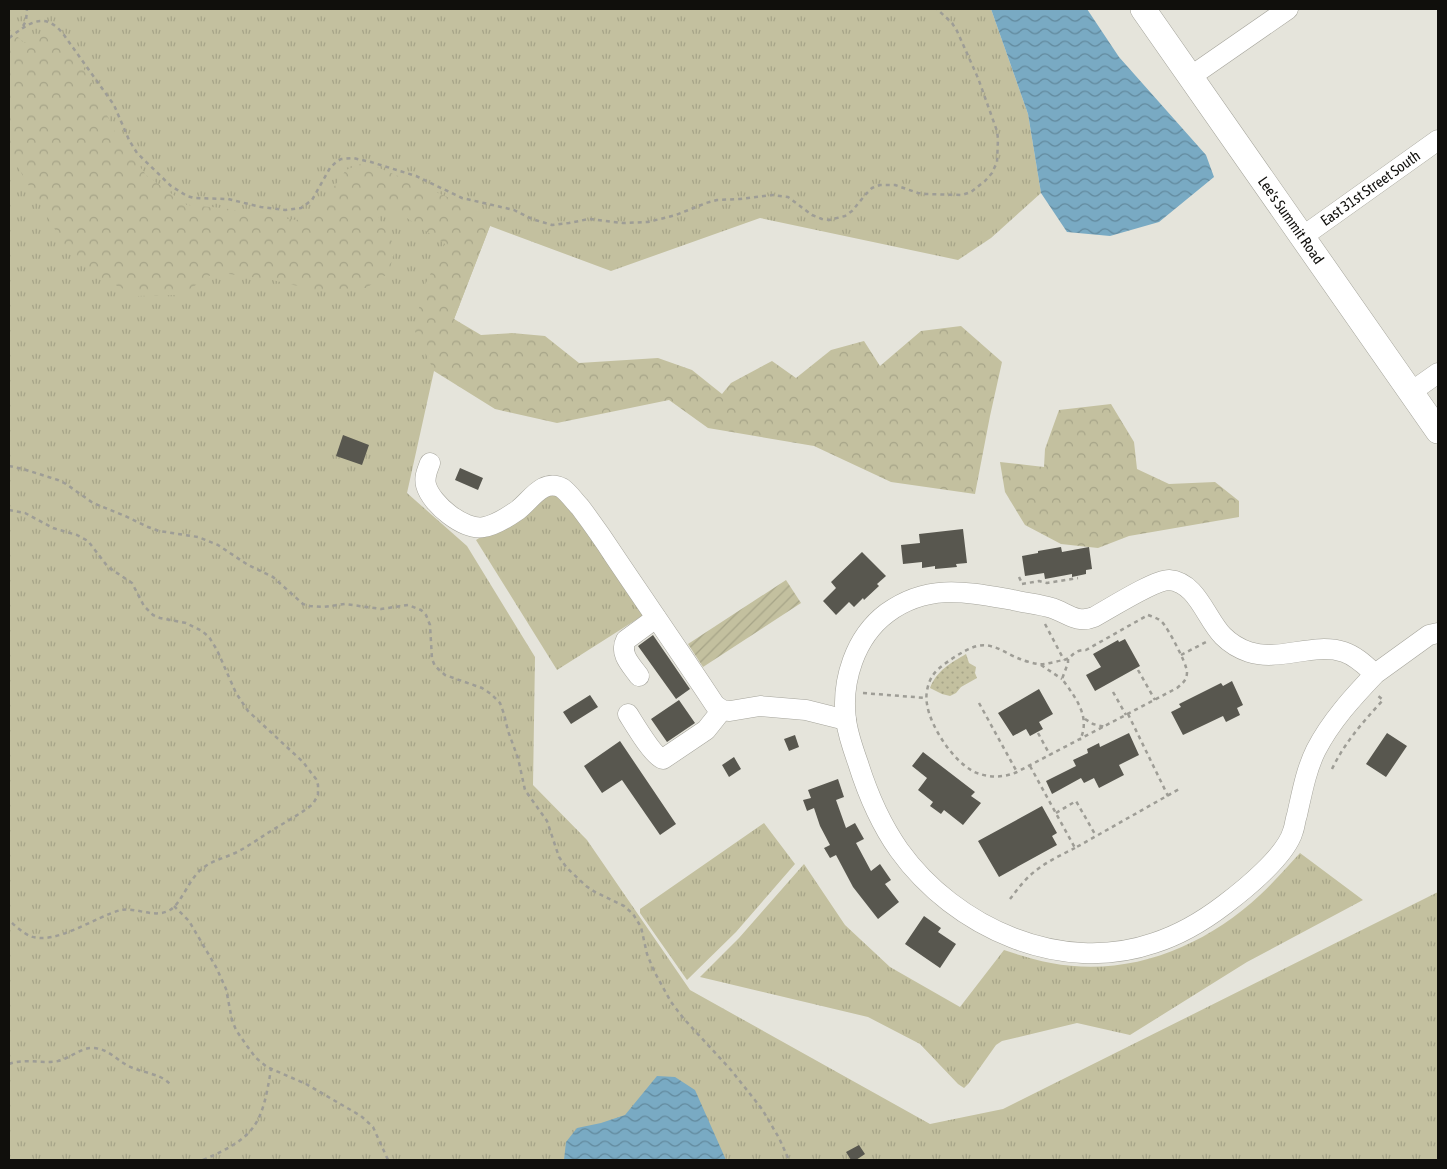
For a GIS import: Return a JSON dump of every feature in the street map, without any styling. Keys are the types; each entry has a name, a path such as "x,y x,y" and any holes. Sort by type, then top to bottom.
{"main road":[{"name":"Lee's Summit Road","path":"1143,9 1438,431"}],"street":[{"path":"1190,77 1288,9"},
{"name":"East 31st Street South","path":"1302,237 1438,140"},
{"path":"1411,392 1438,374"},
{"path":"430,463 425,476 428,491 444,510 470,526 482,528 501,521 544,487 551,485 568,493 592,523 715,705 722,710 730,711 760,706 806,710 846,720"},
{"path":"1375,674 1355,657 1335,650 1306,650 1273,654 1249,652 1223,637 1188,587 1174,581 1168,580 1150,586 1094,617 1085,620 1074,619 1053,608 970,592 954,592 925,595 912,600 890,612 869,631 853,659 848,677 845,692 846,720 850,741 866,790 877,813 899,850 912,866 958,909 982,924 1026,943 1065,952 1092,953 1136,948 1155,943 1179,933 1205,918 1249,885 1278,856 1293,832 1308,770 1315,752 1332,722 1375,674 1435,629"},
{"path":"639,676 625,657 623,645 626,640 656,618"},
{"path":"628,714 654,753 663,759 706,730 722,710"}],"path":[{"path":"22,28 26,21 27,9"},
{"path":"9,38 28,24 44,21 56,26 114,105 129,140 138,153 171,186 194,198 228,199 261,207 285,210 301,208 312,200 330,168 336,162 347,158 371,162 416,176 462,198 514,210 532,219 552,225 590,219 623,223 648,222 676,215 717,200 773,195 788,197 812,214 829,220 845,216 852,211 872,188 880,185 895,185 925,194 962,195 977,188 992,173 998,156 997,131 978,78 957,31 952,23 937,9"},
{"path":"9,466 58,480 93,503 148,527 160,531 198,537 218,545 248,565 273,577 303,604 323,607 345,604 381,610 408,605 422,610 430,625 432,659 435,666 448,676 482,688 500,703 518,758 525,790 547,821 558,858 586,886 624,906 633,914 641,927 647,954 654,971 671,1002 731,1070 762,1109 789,1160"},
{"path":"9,510 25,513 48,525 88,541 108,567 132,583 144,606 153,615 186,623 209,637 244,706 303,762 312,773 318,785 318,795 313,804 243,848 201,869 171,910 161,913 127,909 120,910 68,932 40,938 28,935 9,920"},
{"path":"1022,584 1039,580 1047,583 1078,578"},
{"path":"1148,615 1156,618 1164,625 1181,655 1187,668 1184,683 1178,688 1030,766 1007,776 980,774 966,766 944,743 927,707 926,698 933,675 959,654 975,646 988,645 1019,659 1040,664 1066,660 1072,654 1080,650 1086,650 1148,615"},
{"path":"1043,621 1068,663 1062,680"},
{"path":"1181,655 1210,640"},
{"path":"1040,664 1062,680 1073,696 1084,718 1084,727 1080,740"},
{"path":"1138,670 1155,700"},
{"path":"845,692 926,698"},
{"path":"1113,692 1127,715 1168,796"},
{"path":"979,703 1017,772"},
{"path":"1084,718 1093,724 1105,726"},
{"path":"1038,734 1050,755"},
{"path":"1030,766 1075,848"},
{"path":"1010,899 1020,885 1042,866 1181,788"},
{"path":"1056,813 1076,801 1096,836"},
{"path":"174,906 189,921 216,967 226,989 232,1020 236,1030 256,1058 272,1069 306,1084 365,1119 377,1134 388,1160"},
{"path":"9,1064 24,1060 53,1062 62,1060 85,1049 96,1048 109,1053 129,1067 164,1079 170,1084"},
{"path":"204,1160 225,1150 250,1133 262,1109 272,1069"}],"green space":[{"path":"9,9 991,9 1028,114 1041,193 991,238 958,260 760,218 611,271 490,226 434,371 407,493 467,546 535,657 533,785 587,840 690,990 930,1124 1003,1109 1438,892 1438,1160 9,1160"},
{"path":"9,30 25,43 43,32 66,44 88,75 116,134 146,175 187,205 223,208 297,220 316,212 346,170 365,162 471,207 490,226 454,319 481,335 512,333 545,336 579,363 658,358 692,370 722,394 731,383 772,361 796,378 831,350 864,341 880,366 921,331 961,326 1002,362 975,494 891,482 814,446 708,428 669,400 557,423 495,409 434,371 414,329 424,287 445,244 401,214 375,211 395,247 389,273 366,288 315,290 272,280 215,272 181,295 137,296 92,273 63,243 13,159 9,158"},
{"path":"1111,404 1134,442 1137,469 1169,484 1215,482 1239,501 1239,517 1129,536 1098,548 1061,544 1025,525 1005,492 1000,462 1044,467 1045,449 1059,410"},
{"path":"547,496 562,497 644,611 642,616 557,670 476,540"},
{"path":"786,580 801,603 703,667 688,644"},
{"path":"966,654 969,663 976,667 975,673 977,678 950,696 930,688 936,676"},
{"path":"764,823 795,864 736,932 687,980 640,913 640,909"},
{"path":"1300,853 1363,900 1247,962 1130,1035 1077,1023 1002,1041 996,1045 964,1088 920,1044 868,1017 700,977 739,938 804,864 845,925 890,967 960,1007 1004,950 1051,963 1080,967 1109,966 1137,962 1164,954 1190,943 1215,930 1238,913 1265,890"}],"water":[{"path":"991,9 1087,9 1119,57 1206,155 1214,177 1159,222 1110,236 1067,232 1041,193 1028,114"},
{"path":"657,1076 675,1077 695,1090 726,1160 564,1160 566,1142 577,1128 625,1115"}],"building":[{"path":"343,435 369,445 362,465 336,456"},
{"path":"460,468 483,478 478,490 455,480"},
{"path":"963,529 967,563 956,564 957,567 935,569 935,566 922,568 922,562 903,564 901,545 920,543 919,534"},
{"path":"1061,547 1062,552 1089,547 1092,569 1086,570 1086,574 1072,577 1072,574 1045,579 1044,573 1025,576 1022,556"},
{"path":"862,552 886,576 877,584 879,586 864,600 863,598 854,607 849,602 836,615 823,601 836,588 831,582"},
{"path":"653,635 690,689 676,699 638,646"},
{"path":"1125,639 1140,666 1095,691 1086,675 1101,667 1093,654 1118,640 1119,642"},
{"path":"1232,681 1243,705 1237,708 1240,715 1226,722 1223,716 1183,735 1171,712 1181,707 1179,704 1221,683 1223,686"},
{"path":"1039,689 1053,714 1039,722 1043,729 1030,736 1026,729 1013,736 998,713"},
{"path":"590,695 598,707 571,724 563,712"},
{"path":"679,700 695,723 667,742 651,719"},
{"path":"1129,733 1139,755 1119,765 1124,775 1099,788 1094,778 1084,783 1081,778 1052,794 1046,781 1076,766 1073,760 1088,753 1087,749 1099,743 1100,747"},
{"path":"1387,733 1407,746 1386,777 1366,764"},
{"path":"795,735 799,747 789,751 784,739"},
{"path":"620,741 676,824 660,835 622,780 602,793 584,766"},
{"path":"923,752 975,792 971,796 981,803 963,825 944,810 941,814 930,806 933,802 918,790 927,778 912,766"},
{"path":"734,757 741,769 729,777 722,765"},
{"path":"838,779 844,797 836,800 846,828 855,823 864,839 856,843 871,871 880,864 891,880 885,884 899,902 878,919 853,887 836,855 830,858 824,848 830,845 820,826 814,808 807,811 803,800 811,798 808,790"},
{"path":"1042,806 1057,833 1052,836 1057,845 999,877 978,841"},
{"path":"924,916 941,928 938,932 956,944 940,968 905,944"},
{"path":"859,1145 865,1154 856,1160 851,1160 846,1152"}]}
